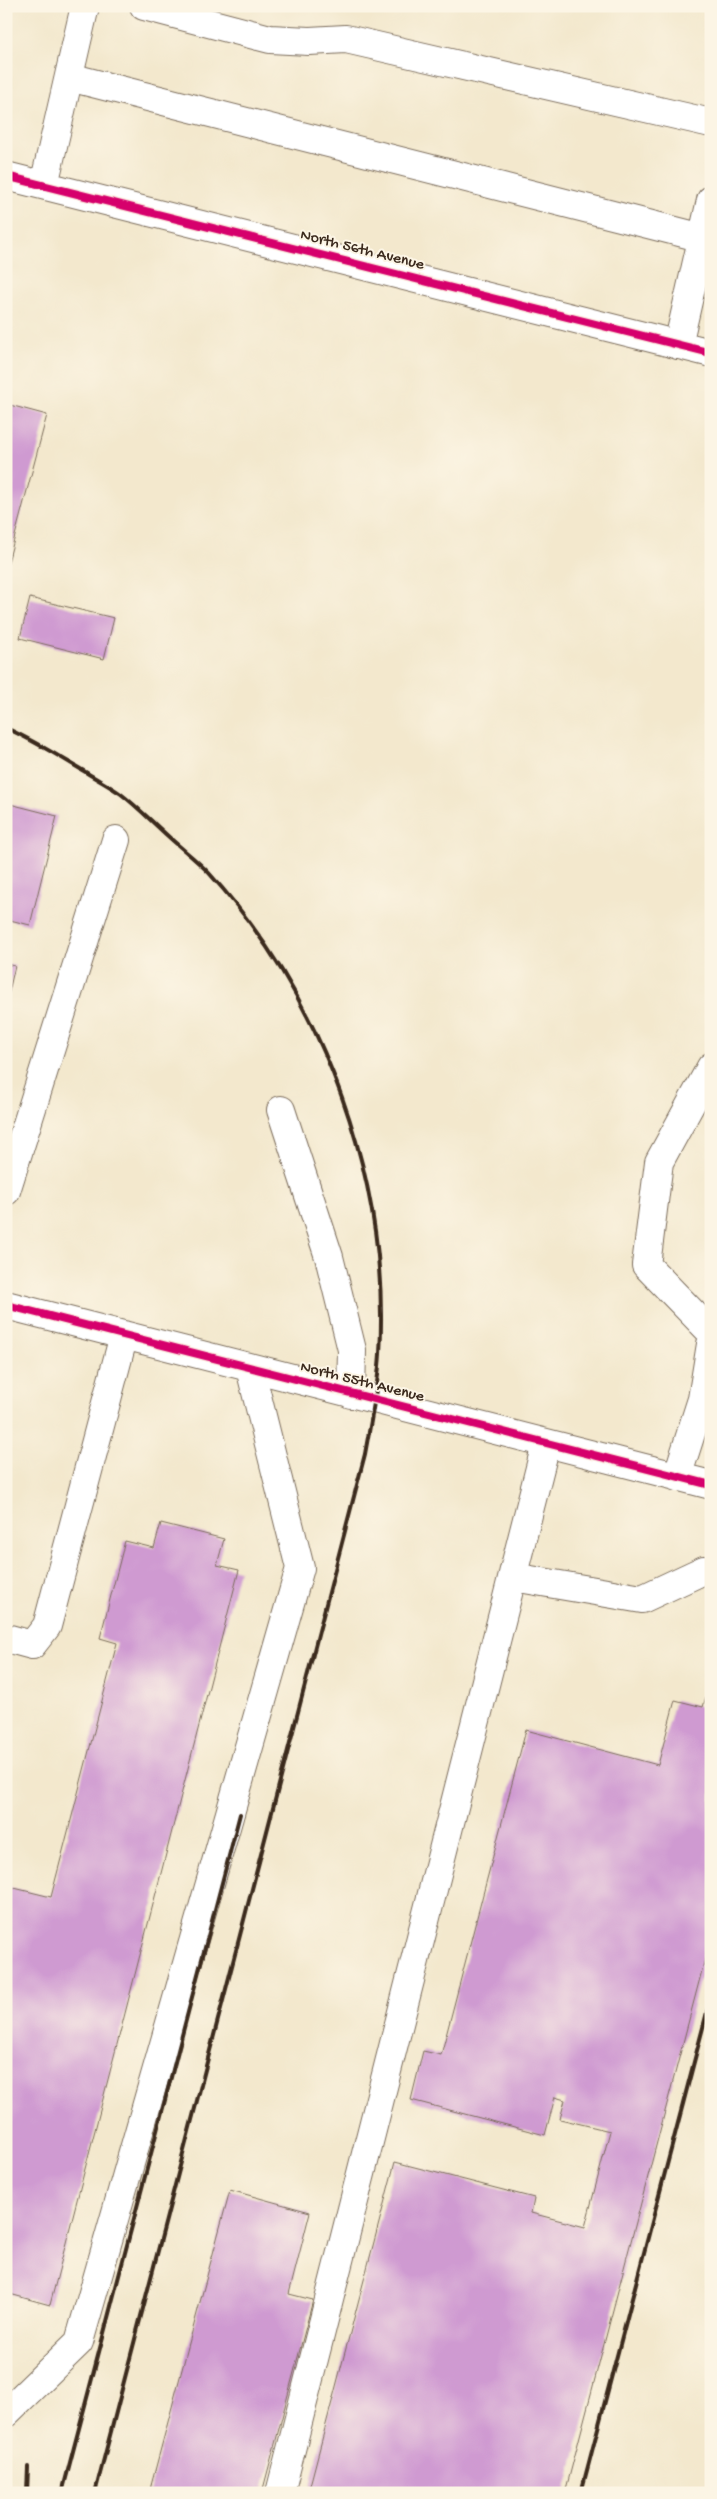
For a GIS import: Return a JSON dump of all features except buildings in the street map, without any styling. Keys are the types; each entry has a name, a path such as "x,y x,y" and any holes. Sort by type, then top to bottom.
{"street":[{"path":"44,185 85,6"},
{"path":"144,6 270,39 309,41 346,39 711,123"},
{"path":"69,77 707,239"},
{"name":"North 56th Avenue","path":"6,176 711,353"},
{"path":"678,345 707,239 711,200"},
{"path":"6,1191 116,840"},
{"path":"711,1067 658,1162 646,1265 711,1332"},
{"path":"281,1110 330,1257 352,1350 350,1394"},
{"name":"North 55th Avenue","path":"6,1305 711,1486"},
{"path":"6,1638 32,1645 47,1626 124,1335"},
{"path":"677,1477 702,1399 711,1344"},
{"path":"6,2413 79,2342 300,1568 250,1368"},
{"path":"280,2493 546,1444"},
{"path":"513,1577 642,1599 704,1570 711,1572"}],"railway":[{"path":"6,728 57,755 113,788 127,799 209,873 250,923 286,978 317,1036 342,1097 361,1160 374,1224 380,1289 379,1366 365,1454 95,2493"},
{"path":"62,2493 240,1814"},
{"path":"581,2493 711,1997"},
{"path":"27,2493 28,2467"}],"cycle path":[{"path":"6,176 711,353"},
{"path":"6,1305 711,1485"}]}
